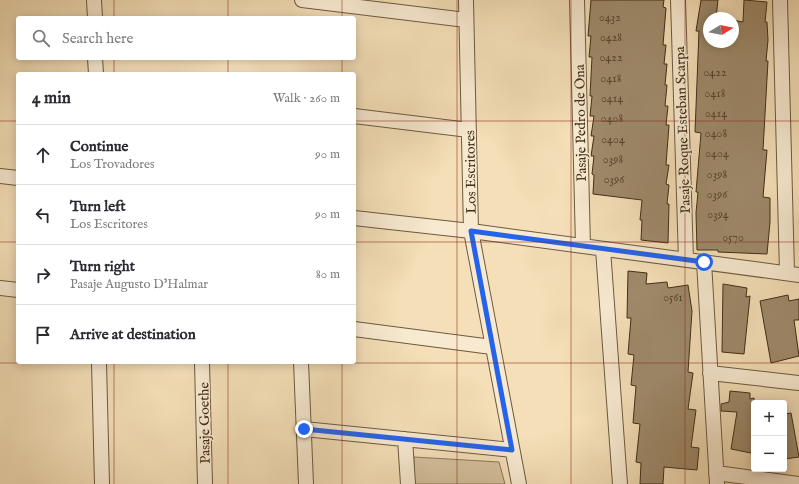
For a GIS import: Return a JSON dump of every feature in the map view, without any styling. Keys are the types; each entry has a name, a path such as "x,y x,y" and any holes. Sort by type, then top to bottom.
{"street":[{"path":"94,0 95,16"},
{"path":"302,0 466,20"},
{"name":"Los Escritores","path":"466,0 471,231 519,484"},
{"name":"Pasaje Pedro de Ona","path":"577,0 583,246"},
{"name":"Pasaje Roque Esteban Scarpa","path":"678,0 686,260"},
{"path":"356,218 471,231 793,274 780,0"},
{"path":"96,60 96,72"},
{"path":"356,116 469,130"},
{"path":"0,176 16,178"},
{"path":"603,249 620,484"},
{"path":"704,262 716,478 799,484"},
{"path":"0,288 16,290"},
{"path":"356,329 492,347"},
{"path":"100,364 102,484"},
{"name":"Pasaje Goethe","path":"202,364 205,484"},
{"path":"301,364 306,484"},
{"path":"710,373 799,383"},
{"path":"304,429 512,450"},
{"path":"405,440 408,484"}],"shaded area":[{"path":"414,457 499,462 505,484 414,484"}],"building":[{"path":"591,0 664,0 663,7 666,8 663,45 666,45 664,64 667,64 665,106 668,106 666,125 669,125 666,165 669,165 666,184 669,185 667,204 669,204 668,243 641,240 642,220 640,220 642,200 593,194 594,175 592,174 594,156 591,156 594,136 591,136 594,116 590,116 592,96 590,96 592,57 589,57 591,36 588,36"},
{"path":"701,0 718,0 717,12 703,12 703,48 739,48 739,21 743,22 744,0 767,2 765,22 767,22 768,40 766,61 768,61 763,150 767,150 763,197 770,198 770,222 767,254 697,250 696,213 698,192 696,192 701,133 695,132 699,31 696,31"},
{"path":"628,271 647,273 646,284 667,282 668,288 688,285 692,311 688,372 693,373 688,409 696,410 691,447 699,448 697,470 664,467 663,484 640,484 641,463 636,462 640,424 633,423 636,386 631,385 634,355 628,354 631,318 627,318"},
{"path":"723,284 747,288 746,297 750,296 744,354 722,352"},
{"path":"788,295 789,301 799,299 799,320 794,320 799,356 771,363 760,301"},
{"path":"730,391 750,393 750,399 754,398 754,400 751,400 751,453 731,449 737,412 721,411 721,404 729,402"},
{"path":"791,413 799,457 787,459 787,414"}],"route":[{"path":"304,429 512,450 471,231 704,262"}]}
